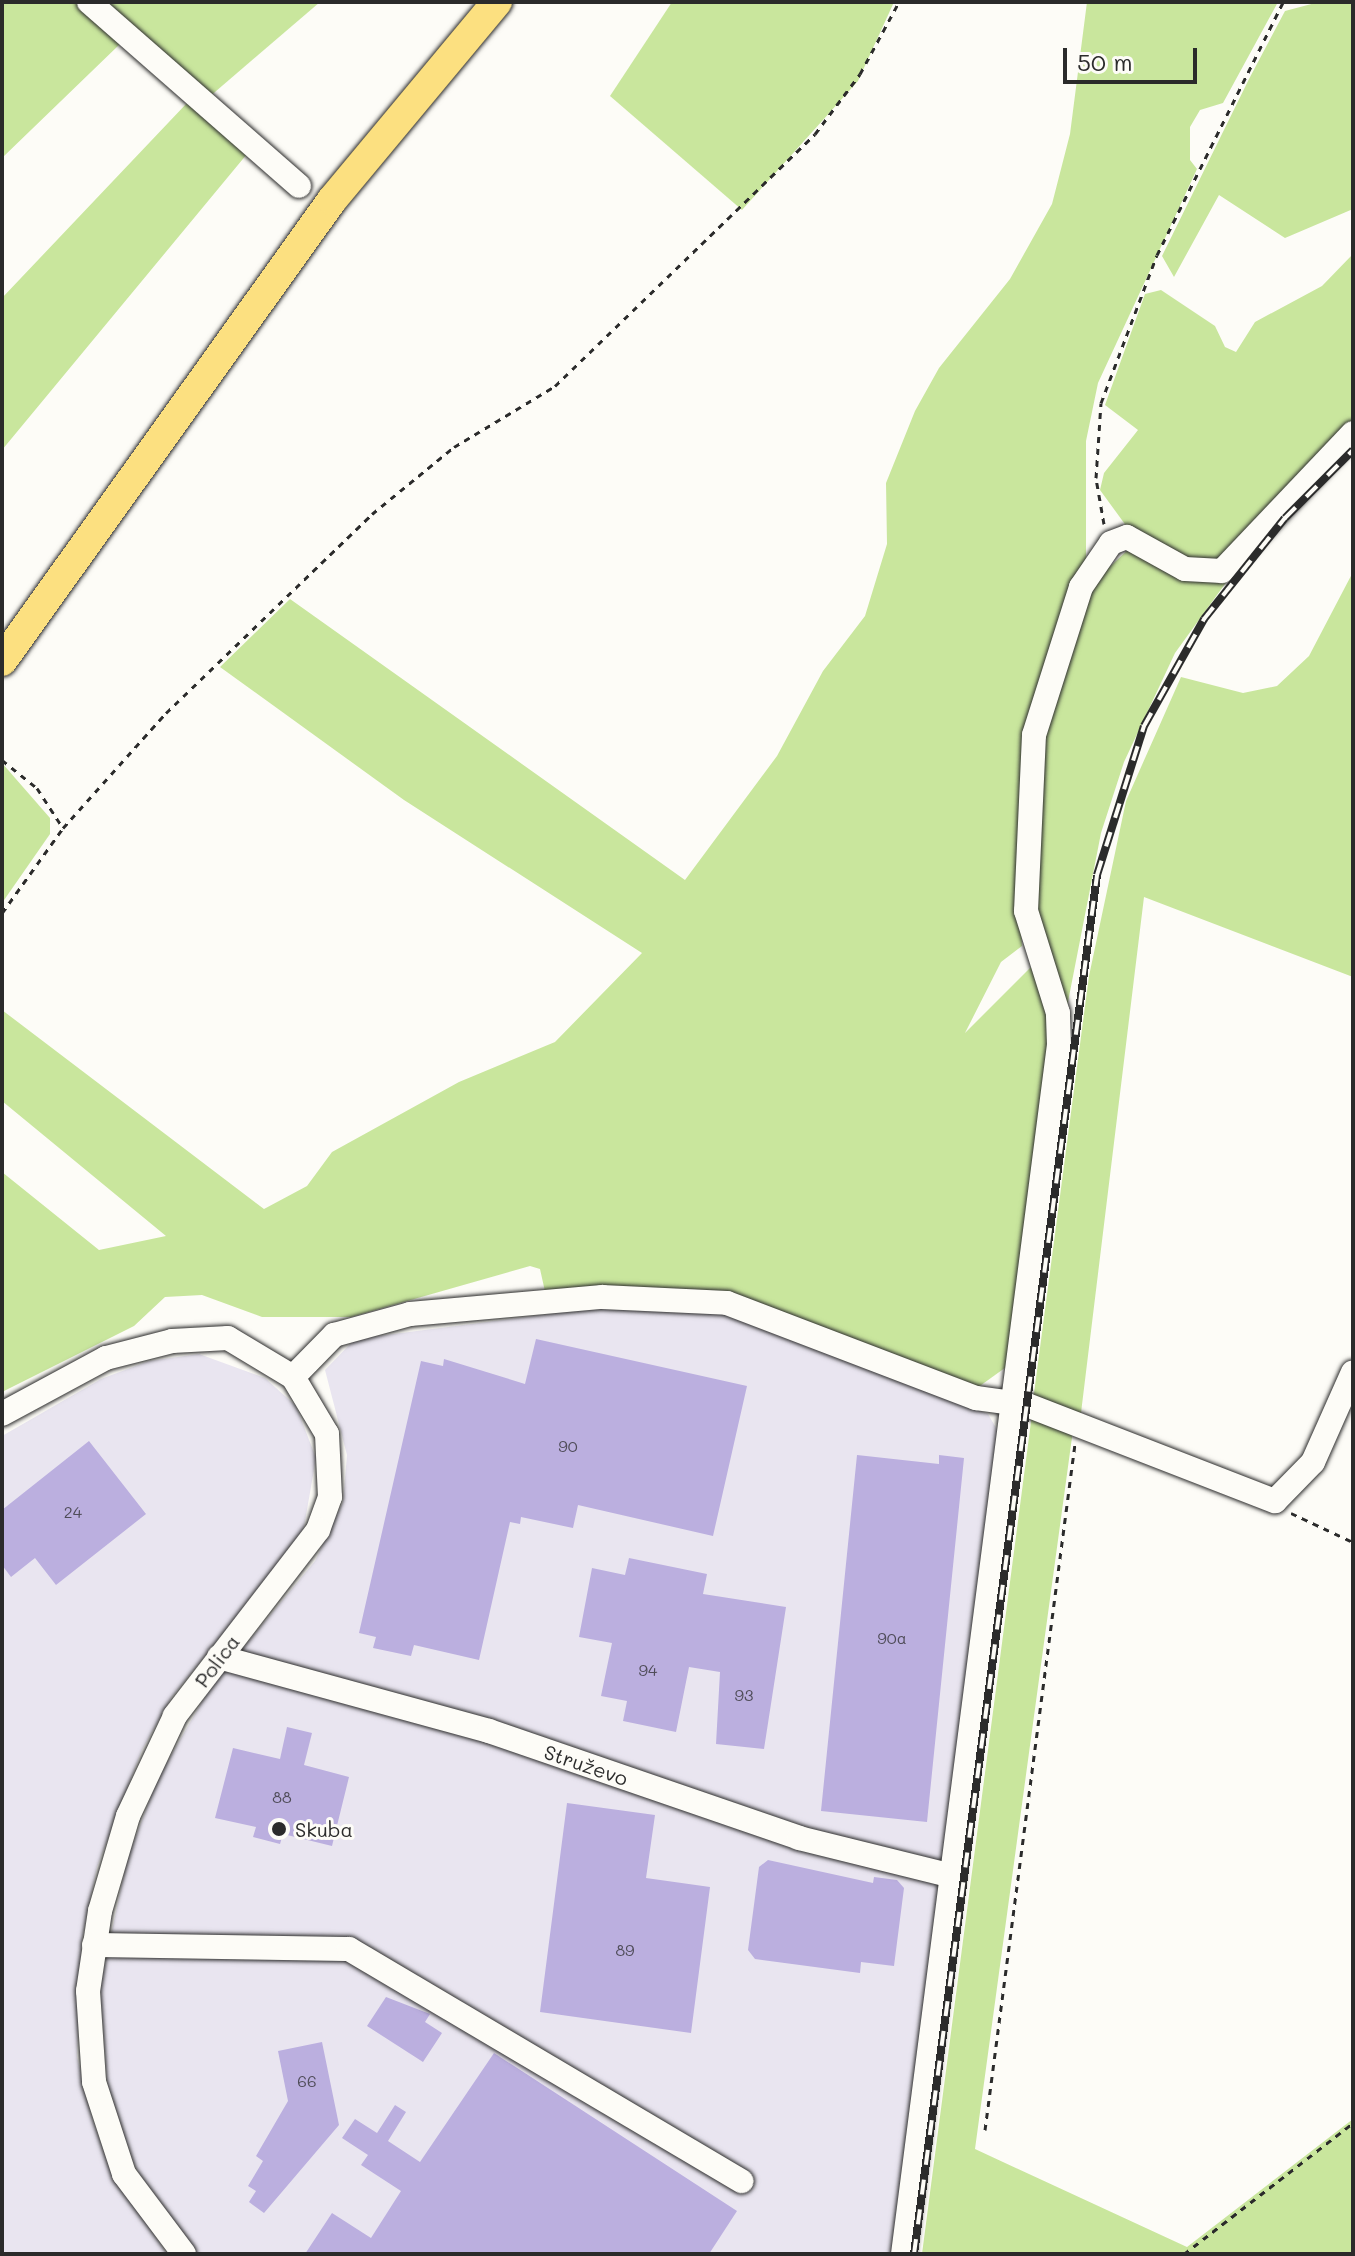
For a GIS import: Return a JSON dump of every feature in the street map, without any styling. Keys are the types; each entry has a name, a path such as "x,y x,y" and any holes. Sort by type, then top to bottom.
{"main road":[{"path":"2,661 332,200 497,2"}],"street":[{"path":"89,2 299,186"},
{"path":"903,2254 1059,1045 1058,1013 1026,911 1028,768 1054,659 1081,587 1111,543 1127,537 1185,569 1222,571 1353,433"},
{"path":"293,1377 334,1335 374,1321 667,1295 727,1303 799,1325 1011,1407 1027,1405 1275,1501 1313,1462 1353,1372"},
{"name":"Polica","path":"2,1414 106,1358 172,1341 228,1338 293,1377 327,1434 330,1497 318,1530 219,1657 153,1755 128,1816 94,1945 87,2038 110,2140 149,2215 184,2254"},
{"name":"Struževo","path":"219,1657 489,1731 799,1838 952,1876"},
{"path":"94,1945 349,1949 741,2181"}],"path":[{"path":"2,913 63,828 166,713 372,514 607,342 815,134 860,74 899,2"},
{"path":"1111,543 1096,478 1101,403 1157,255 1283,2"},
{"path":"2,760 37,788 63,828"},
{"path":"985,2130 1079,1425"},
{"path":"1275,1501 1353,1542"},
{"path":"1184,2254 1353,2123"}],"shaded area":[{"path":"602,1307 743,1314 988,1414 999,1433 899,2254 199,2254 156,2205 130,2156 108,2092 100,1987 127,1860 158,1778 210,1688 315,1561 343,1502 347,1455 325,1370 355,1339"},
{"path":"199,1354 265,1378 296,1406 316,1458 304,1527 292,1548 171,1698 142,1750 97,1867 82,1939 77,2057 93,2121 108,2163 167,2254 2,2254 2,1436 101,1379 149,1361"}],"green space":[{"path":"2,2 81,2 247,154 2,450 2,298 187,103 120,44 2,158"},
{"path":"96,2 320,2 208,98"},
{"path":"672,2 894,2 858,81 742,210 610,96"},
{"path":"1087,2 1278,2 1223,103 1200,110 1190,127 1190,160 1197,169 1098,383 1086,441 1086,560 1059,622 1020,907 1022,946 1001,962 965,1033 1033,965 1053,1014 1009,1365 977,1388 694,1289 546,1296 540,1269 530,1266 351,1317 262,1317 202,1295 165,1297 134,1326 2,1392 2,1172 99,1250 166,1236 2,1101 2,1010 264,1209 307,1186 332,1152 459,1082 555,1042 642,953 404,800 220,667 290,599 685,880 777,756 823,671 865,616 887,544 886,483 915,411 939,368 1010,279 1052,204 1070,134"},
{"path":"1319,2 1353,2 1353,209 1285,238 1219,195 1174,277 1162,256 1249,79 1285,11"},
{"path":"1353,254 1353,425 1243,545 1204,567 1127,527 1100,490 1104,473 1138,430 1105,405 1145,294 1161,290 1215,326 1225,347 1236,352 1255,322 1322,286"},
{"path":"1130,548 1230,577 1175,653 1124,762 1101,833 1066,1012 1036,938 1035,766 1090,585"},
{"path":"1353,572 1353,977 1144,897 1081,1413 1033,1401 1089,976 1126,801 1181,677 1243,693 1277,686 1309,656"},
{"path":"2,763 50,818 50,834 2,903"},
{"path":"1032,1414 1073,1430 975,2149 1187,2247 1353,2119 1353,2254 922,2254"}],"building":[{"path":"536,1339 747,1386 713,1536 578,1505 573,1528 521,1517 520,1524 510,1522 479,1660 414,1645 411,1656 373,1648 376,1637 359,1633 421,1361 443,1366 444,1359 525,1384"},
{"path":"89,1441 146,1514 56,1585 35,1558 11,1577 2,1565 2,1510"},
{"path":"857,1455 939,1464 939,1455 964,1458 927,1822 821,1811"},
{"path":"629,1558 707,1574 703,1594 786,1607 764,1749 716,1744 720,1672 689,1667 676,1732 623,1721 627,1701 601,1696 612,1643 579,1637 592,1568 625,1575"},
{"path":"287,1727 312,1733 304,1765 349,1777 332,1846 283,1834 280,1844 253,1837 256,1827 215,1818 233,1748 280,1759"},
{"path":"567,1803 655,1815 646,1878 710,1887 691,2033 540,2012"},
{"path":"768,1860 873,1883 874,1877 897,1880 904,1888 894,1966 861,1962 860,1973 755,1959 748,1950 759,1867"},
{"path":"386,1997 430,2014 425,2022 442,2033 423,2062 367,2026"},
{"path":"322,2042 339,2125 264,2213 249,2202 256,2191 248,2186 263,2161 256,2156 288,2101 278,2051"},
{"path":"494,2053 737,2211 709,2254 305,2254 332,2213 371,2238 401,2191 361,2165 368,2155 342,2138 355,2119 377,2133 395,2105 406,2112 388,2141 420,2162"}],"railway":[{"path":"914,2254 1097,875 1144,726 1204,619 1285,518 1353,450"}],"place":[{"name":"Skuba","path":"279,1829"}]}
